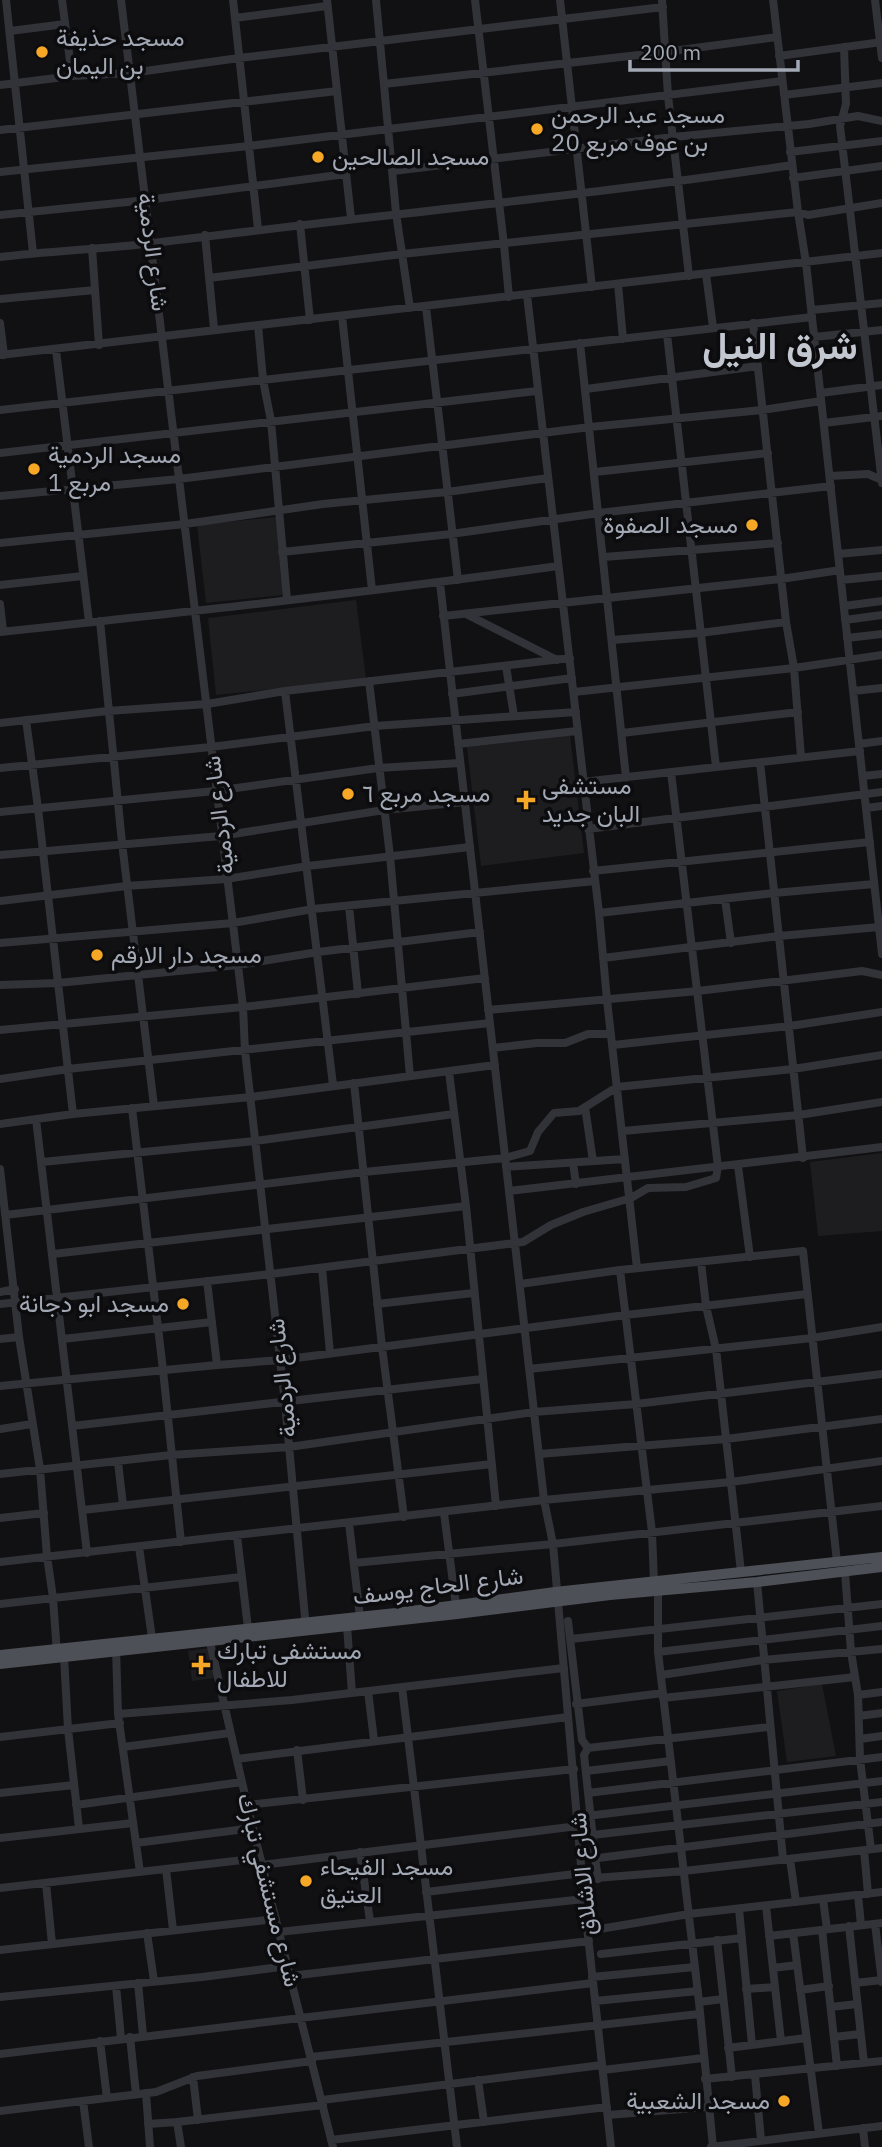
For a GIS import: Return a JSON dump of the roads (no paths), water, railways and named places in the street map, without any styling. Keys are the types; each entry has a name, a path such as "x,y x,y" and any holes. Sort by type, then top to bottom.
{"main road":[{"name":"شارع الحاج يوسف","path":"0,1664 116,1646 306,1627 360,1617 656,1586 741,1572 882,1557"},
{"name":"شارع الحاج يوسف","path":"656,1586 757,1582 882,1567"},
{"name":"شارع الحاج يوسف","path":"116,1646 152,1638 208,1636 248,1628 347,1626 556,1597"},
{"name":"شارع الحاج يوسف","path":"0,1655 59,1655"}],"street":[{"path":"6,0 33,253"},
{"path":"62,0 72,76"},
{"name":"شارع الردمية","path":"121,0 243,1007 245,1051 281,1360 306,1627"},
{"path":"233,0 257,229"},
{"path":"376,0 396,213 410,308"},
{"path":"475,0 509,297"},
{"path":"560,0 592,286"},
{"path":"773,0 797,212 812,313 864,794 870,842 877,866 874,884 879,898 882,954"},
{"path":"878,1 882,58"},
{"path":"235,18 327,3 351,218"},
{"path":"0,85 72,76 131,73 663,4 668,96 689,276"},
{"path":"10,31 65,24"},
{"path":"384,84 777,37"},
{"path":"0,44 11,42"},
{"path":"779,56 881,42"},
{"path":"844,47 846,104 841,119 843,147 863,333 870,386 878,417 882,481"},
{"path":"0,172 249,146 782,81"},
{"path":"784,95 882,83"},
{"path":"0,130 337,91"},
{"path":"393,171 673,137 788,127 860,116 882,121"},
{"path":"790,152 882,141"},
{"path":"0,257 152,243 351,218 679,183 792,165"},
{"path":"793,177 882,166"},
{"path":"0,215 147,200 346,174"},
{"path":"209,278 402,254 797,212 808,215 882,203"},
{"path":"300,224 310,320"},
{"path":"205,235 214,329"},
{"path":"92,248 99,345"},
{"path":"0,323 2,355 882,254"},
{"path":"706,274 713,327"},
{"path":"618,284 623,338"},
{"path":"0,299 95,290"},
{"path":"527,295 599,913 637,1268"},
{"path":"0,410 667,334 882,303"},
{"path":"426,307 458,580"},
{"path":"342,316 372,590"},
{"path":"753,323 786,622 799,712 801,757"},
{"path":"258,325 263,380 271,421 287,599"},
{"path":"814,337 882,330"},
{"path":"667,334 716,767"},
{"path":"580,343 626,778"},
{"path":"56,350 89,622"},
{"path":"586,389 758,366"},
{"path":"0,496 178,479 590,427 762,410 882,385"},
{"path":"0,453 537,391"},
{"path":"824,423 878,417"},
{"path":"595,472 768,453"},
{"path":"830,476 868,474 882,481"},
{"path":"0,543 185,524 362,499 447,492 548,478"},
{"path":"282,552 451,534 599,513 831,486"},
{"path":"604,557 778,542"},
{"path":"838,554 882,550"},
{"path":"0,604 1,631 196,612 558,566"},
{"path":"443,616 781,579 841,575 882,576"},
{"path":"0,585 83,576"},
{"name":"شارع الاشلاق","path":"440,583 544,1500 552,1544 584,1899 611,2147"},
{"path":"844,606 882,601"},
{"path":"466,614 558,660"},
{"path":"845,620 882,615"},
{"path":"100,621 117,800 154,1105"},
{"path":"612,640 786,622"},
{"path":"847,638 882,634"},
{"path":"574,692 794,668 882,655"},
{"path":"0,723 207,704 285,691 569,658"},
{"path":"506,666 514,716"},
{"path":"452,694 572,678"},
{"path":"369,681 390,856 410,1076"},
{"path":"853,691 882,688"},
{"path":"285,691 333,1085"},
{"path":"0,768 211,747 375,726 576,712"},
{"path":"622,733 799,712"},
{"path":"26,720 73,1114"},
{"path":"458,744 577,730"},
{"path":"582,782 801,757 859,748 882,741"},
{"path":"0,812 215,792 378,768 460,762"},
{"path":"760,762 803,1158"},
{"path":"0,1304 373,1262 525,1241 551,1224 628,1199 648,1188 686,1187 715,1179 718,1167 671,772"},
{"path":"863,776 882,774"},
{"path":"588,829 882,792"},
{"path":"0,855 221,836 384,810 465,802"},
{"path":"866,808 882,806"},
{"path":"593,870 870,842"},
{"path":"0,901 127,886 226,879 307,866 470,847"},
{"path":"0,943 233,923 313,909 595,881"},
{"path":"599,913 874,884"},
{"path":"725,899 731,943"},
{"path":"349,906 358,994"},
{"path":"603,958 880,924"},
{"path":"0,985 58,983 238,965 480,932"},
{"path":"488,1010 698,992 866,971 882,975"},
{"path":"0,1030 243,1007 485,978"},
{"path":"613,1045 790,1026 882,1012"},
{"path":"0,1079 68,1069 490,1023"},
{"path":"493,1048 565,1043 588,1034 611,1034"},
{"path":"506,1162 530,1151 538,1132 554,1113 577,1111 617,1087 793,1069 882,1055"},
{"path":"0,1124 154,1105 251,1097 495,1065"},
{"path":"449,1072 466,1206 496,1506"},
{"path":"354,1083 377,1304 404,1517"},
{"path":"623,1131 799,1115 882,1102"},
{"path":"585,1107 593,1161"},
{"path":"132,1108 181,1542"},
{"path":"42,1162 255,1141 454,1114"},
{"path":"36,1119 64,1339 87,1553"},
{"path":"509,1191 882,1147"},
{"path":"5,1215 460,1163 573,1163 625,1159"},
{"path":"573,1163 576,1184"},
{"path":"738,1166 750,1257"},
{"path":"0,1169 5,1215 5,1250 15,1290 19,1337 40,1469 47,1556 79,1828"},
{"path":"53,1254 466,1206"},
{"path":"520,1284 637,1268 803,1251 837,1562"},
{"path":"701,1262 706,1306 716,1349 741,1572"},
{"path":"322,1268 330,1353"},
{"path":"620,1270 652,1532 657,1652 693,1943 712,2147 882,2126"},
{"path":"207,1281 217,1364"},
{"path":"0,1292 15,1290"},
{"path":"377,1304 473,1293"},
{"path":"0,1386 281,1360 807,1294"},
{"path":"64,1339 212,1322"},
{"path":"529,1369 811,1338 882,1327"},
{"path":"0,1339 19,1337"},
{"path":"0,1474 171,1455 289,1447 534,1412 720,1395 882,1374"},
{"path":"72,1426 482,1379"},
{"path":"539,1454 726,1439 882,1419"},
{"path":"0,1429 32,1424"},
{"path":"0,1562 544,1500 646,1492 882,1461"},
{"path":"118,1462 123,1505"},
{"path":"83,1510 492,1464"},
{"path":"354,1563 552,1544 882,1506"},
{"path":"0,1518 44,1513"},
{"path":"444,1513 456,1606"},
{"path":"349,1523 360,1617"},
{"path":"237,1536 248,1628"},
{"path":"139,1547 152,1638"},
{"path":"845,1572 868,1824 868,1894"},
{"path":"0,1604 241,1577"},
{"path":"757,1582 758,1617 778,1813 796,1902"},
{"path":"570,1639 882,1604"},
{"path":"568,1621 582,1740 587,1748"},
{"path":"347,1626 352,1693"},
{"path":"657,1652 882,1626"},
{"name":"شارع مستشفي تبارك","path":"208,1636 247,1805 332,2144"},
{"path":"116,1646 119,1718 140,1872"},
{"path":"660,1675 763,1660 882,1649"},
{"path":"0,1737 223,1705 564,1668"},
{"path":"568,1705 855,1677"},
{"path":"402,1687 457,2147"},
{"path":"368,1691 374,1740"},
{"path":"858,1695 882,1692"},
{"path":"859,1716 882,1713"},
{"path":"237,1759 568,1717"},
{"path":"587,1748 769,1727"},
{"path":"123,1747 230,1733"},
{"path":"860,1739 882,1736"},
{"path":"571,1741 582,1740"},
{"path":"587,1748 584,1755 598,1879"},
{"path":"297,1750 303,1800"},
{"path":"588,1793 882,1757"},
{"path":"586,1771 671,1761"},
{"path":"247,1805 574,1769"},
{"path":"76,1805 242,1782"},
{"path":"0,1888 420,1845 578,1821 591,1815 882,1782"},
{"path":"0,1793 74,1785"},
{"path":"592,1835 882,1802"},
{"path":"595,1858 882,1822"},
{"path":"0,1838 133,1823"},
{"path":"136,1843 253,1828"},
{"path":"426,1892 583,1876 598,1879 684,1871 882,1848"},
{"path":"360,1852 370,1921"},
{"path":"166,1869 173,1930"},
{"path":"46,1883 52,1944"},
{"path":"290,1976 434,1959 588,1936 689,1914 882,1892"},
{"path":"858,1895 861,1925"},
{"path":"279,1932 584,1899"},
{"path":"823,1899 837,2066"},
{"path":"766,1906 781,2041"},
{"path":"739,1909 752,2045"},
{"path":"0,1950 276,1919"},
{"path":"769,1936 879,1923 882,1981 855,1983"},
{"path":"849,1926 864,2063"},
{"path":"147,1933 154,1981"},
{"path":"793,1933 819,2133"},
{"path":"601,1954 741,1938"},
{"path":"717,1940 732,2077"},
{"path":"773,1968 797,1965"},
{"path":"0,1997 288,1966"},
{"path":"0,2054 695,1967"},
{"path":"138,1983 143,2035"},
{"path":"116,1986 136,2094"},
{"path":"800,1990 829,1986"},
{"path":"747,1989 775,1987"},
{"path":"595,2001 698,1991"},
{"path":"699,2002 723,1999"},
{"path":"831,2007 858,2004"},
{"path":"0,2111 146,2093 162,2090 193,2077 311,2059 699,2014"},
{"path":"834,2037 860,2034"},
{"path":"728,2048 806,2038"},
{"path":"100,2041 107,2098"},
{"path":"148,2124 198,2120 478,2080 703,2058"},
{"path":"705,2079 882,2061"},
{"path":"755,2075 761,2140"},
{"path":"193,2077 198,2120"},
{"path":"478,2080 484,2122"},
{"path":"146,2093 150,2147"},
{"path":"83,2101 89,2147"},
{"path":"332,2144 484,2122 608,2111 708,2107"},
{"path":"177,2122 181,2147"},
{"path":"863,2128 865,2147"}],"place":[{"name":"مسجد حذيفة بن اليمان","path":"42,52"},
{"name":"مسجد عبد الرحمن بن عوف مربع 20","path":"537,129"},
{"name":"مسجد الصالحين","path":"318,157"},
{"name":"مسجد الردمية مربع 1","path":"34,469"},
{"name":"مسجد الصفوة","path":"752,525"},
{"name":"مسجد مربع ٦","path":"348,794"},
{"name":"مستشفى البان جديد","path":"526,800"},
{"name":"مسجد دار الارقم","path":"97,955"},
{"name":"مسجد ابو دجانة","path":"183,1304"},
{"name":"مستشفى تبارك للاطفال","path":"201,1665"},
{"name":"مسجد الفيحاء العتيق","path":"306,1881"},
{"name":"مسجد الشعبية","path":"784,2101"}],"district":[{"name":"شرق النيل","path":"780,346"}]}
